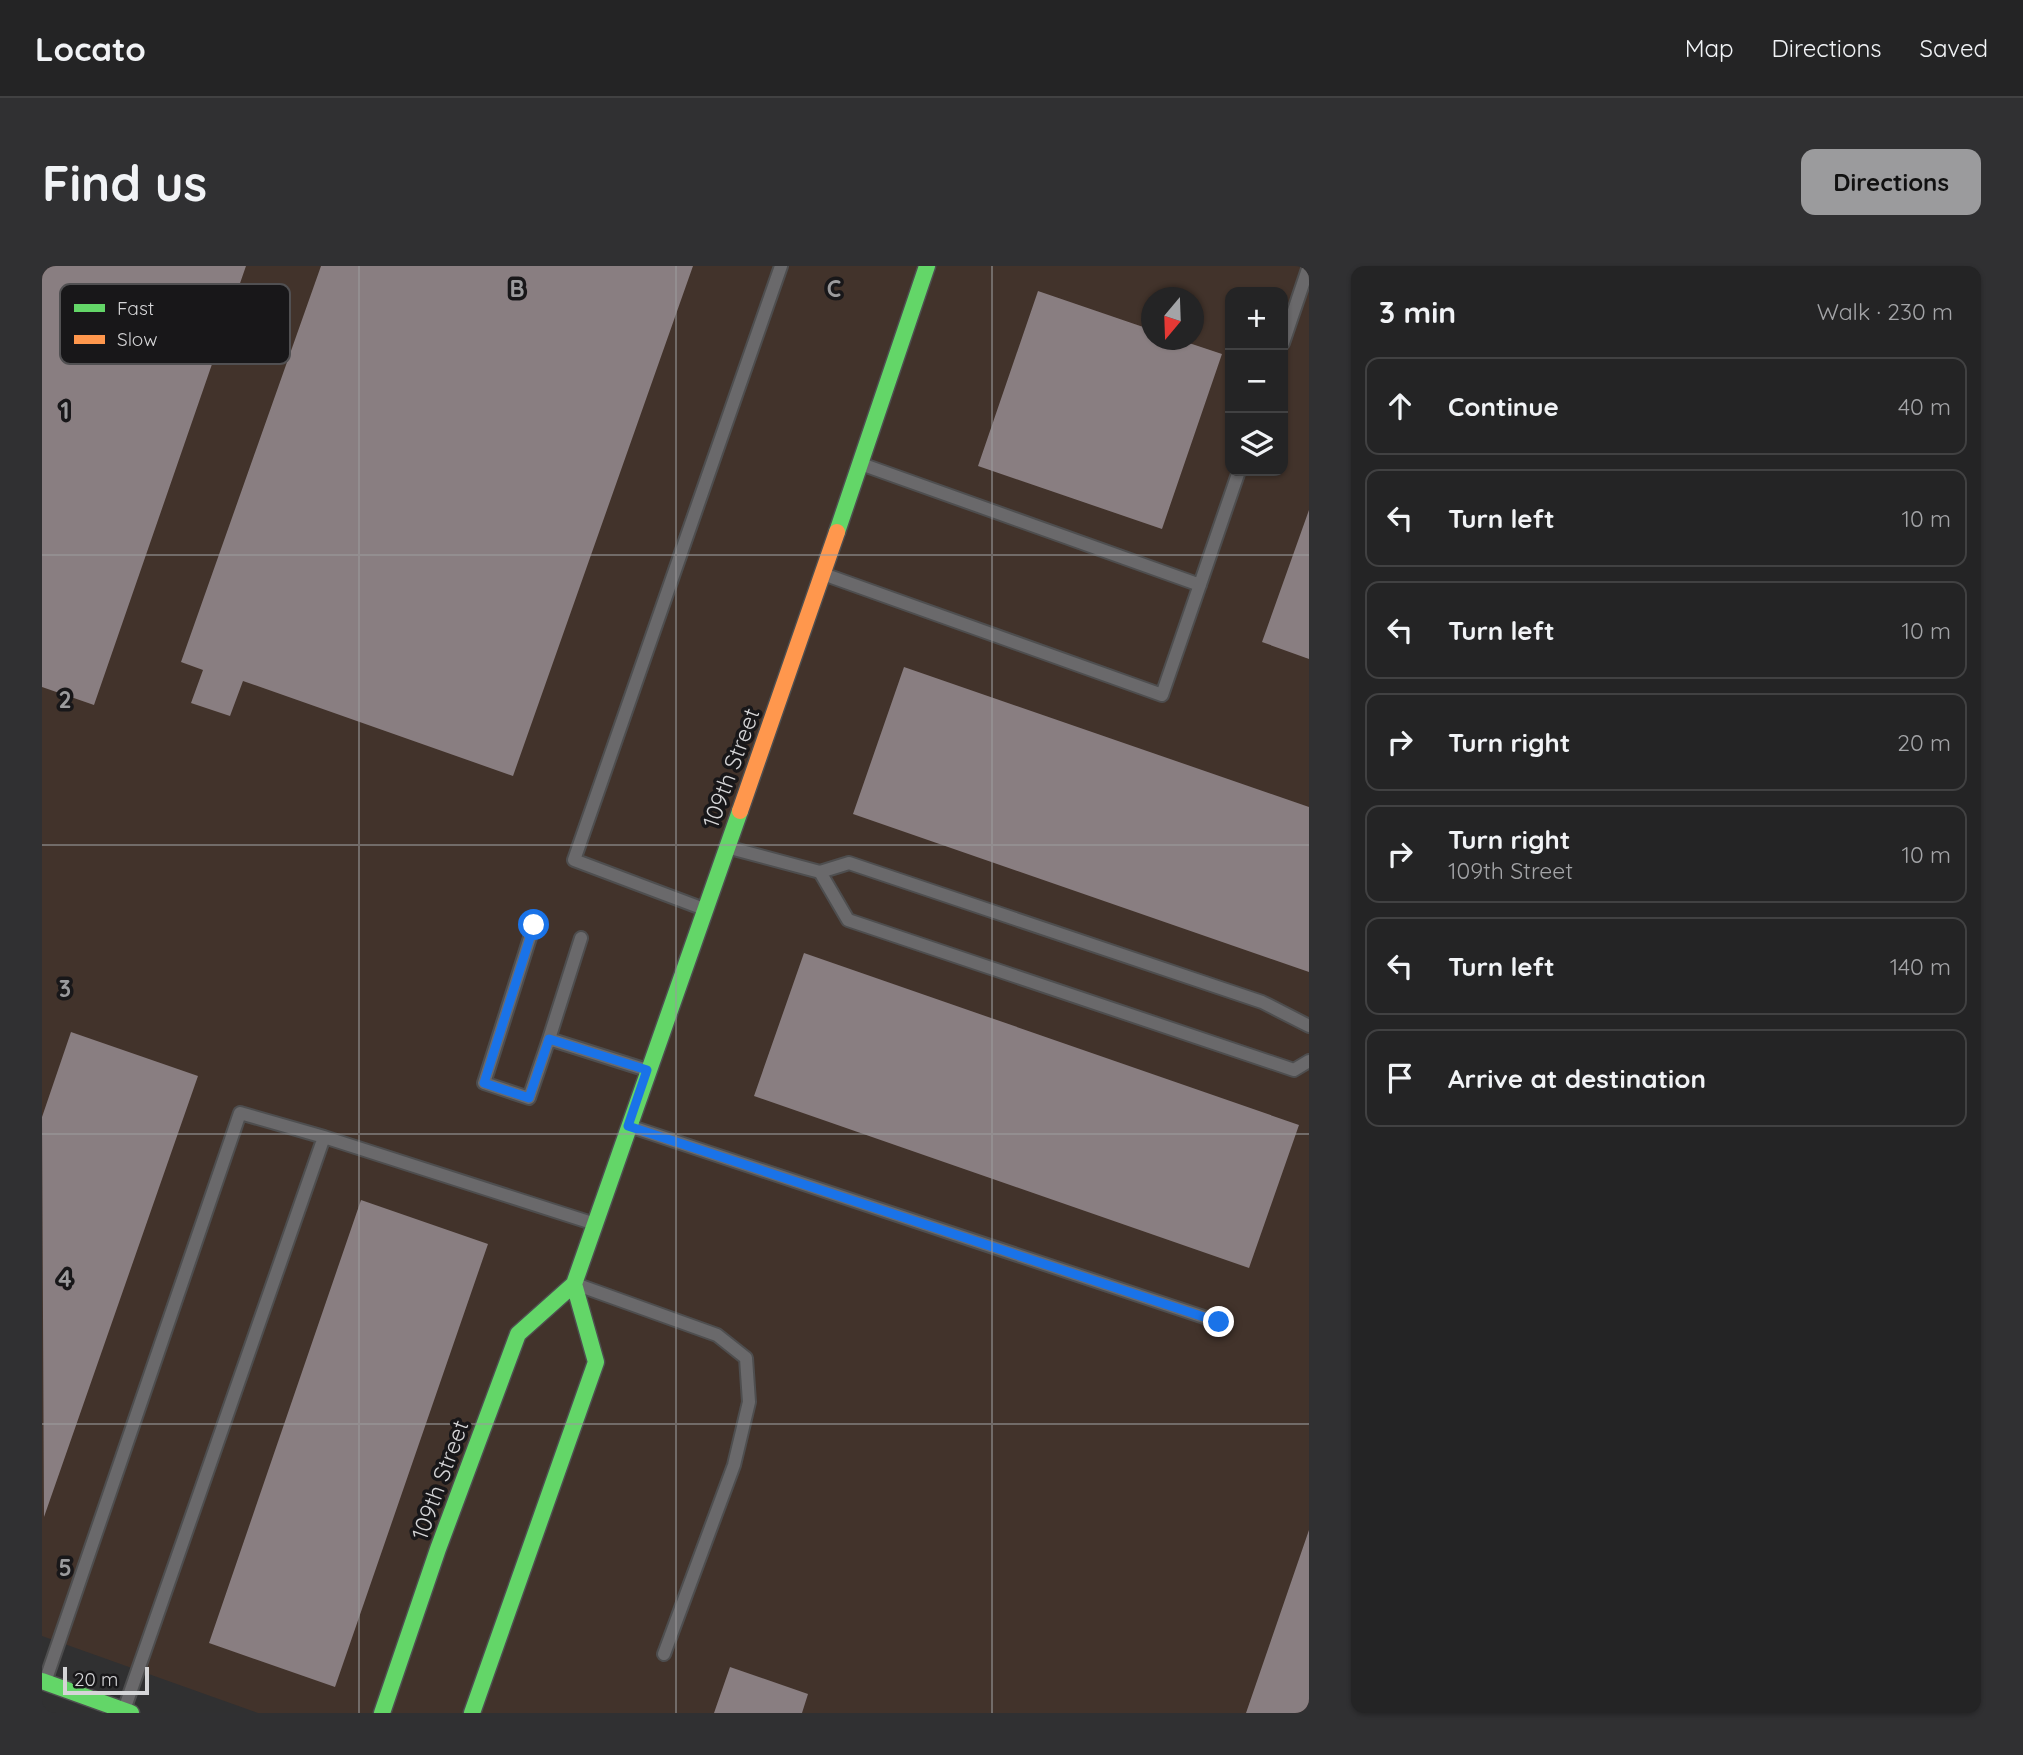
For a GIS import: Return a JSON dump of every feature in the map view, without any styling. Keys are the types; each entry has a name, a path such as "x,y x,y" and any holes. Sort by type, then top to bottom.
{"street":[{"name":"109th Street","path":"382,1713 438,1549 518,1334 574,1284 823,574 927,266"},
{"path":"471,1713 596,1363 574,1284"},
{"path":"43,1682 128,1712"}],"lane":[{"path":"704,909 574,860 781,266"},
{"path":"1288,328 1309,266"},
{"path":"860,464 1200,585"},
{"path":"823,574 1162,695 1237,476"},
{"path":"727,847 820,872 849,863 1262,1002 1309,1026"},
{"path":"820,872 848,920 1294,1070 1309,1061"},
{"path":"534,925 484,1083 529,1098 581,938"},
{"path":"549,1039 647,1070"},
{"path":"43,1682 240,1113 324,1137 594,1224"},
{"path":"628,1126 1219,1322"},
{"path":"128,1712 324,1137"},
{"path":"574,1284 717,1335 746,1358 749,1402 734,1465 664,1654"}],"shaded area":[{"path":"42,266 1309,266 1309,1713 258,1713 42,1636"}],"building":[{"path":"42,266 246,266 240,284 60,284 60,364 212,364 94,705 42,687"},
{"path":"321,266 693,266 513,776 243,681 230,716 191,703 203,670 181,662 286,364 290,364 290,354"},
{"path":"1038,291 1141,326 1141,350 1204,348 1222,354 1162,529 978,466"},
{"path":"1309,510 1309,659 1262,642"},
{"path":"904,667 1309,807 1309,972 853,814"},
{"path":"804,953 1299,1125 1249,1268 754,1096"},
{"path":"71,1032 198,1076 44,1517 42,1117"},
{"path":"361,1200 488,1244 335,1687 209,1643"},
{"path":"1309,1530 1309,1713 1246,1713"},
{"path":"730,1667 808,1694 802,1713 714,1713"}],"traffic: fast":[{"path":"837,532 927,266"},
{"path":"382,1713 438,1549 518,1334 574,1284 740,811"},
{"path":"472,1713 596,1362 574,1284"},
{"path":"42,1681 131,1713"}],"traffic: slow":[{"path":"740,811 837,532"}],"route":[{"path":"534,925 484,1083 529,1098 549,1039 647,1070 628,1126 1219,1322"}]}
